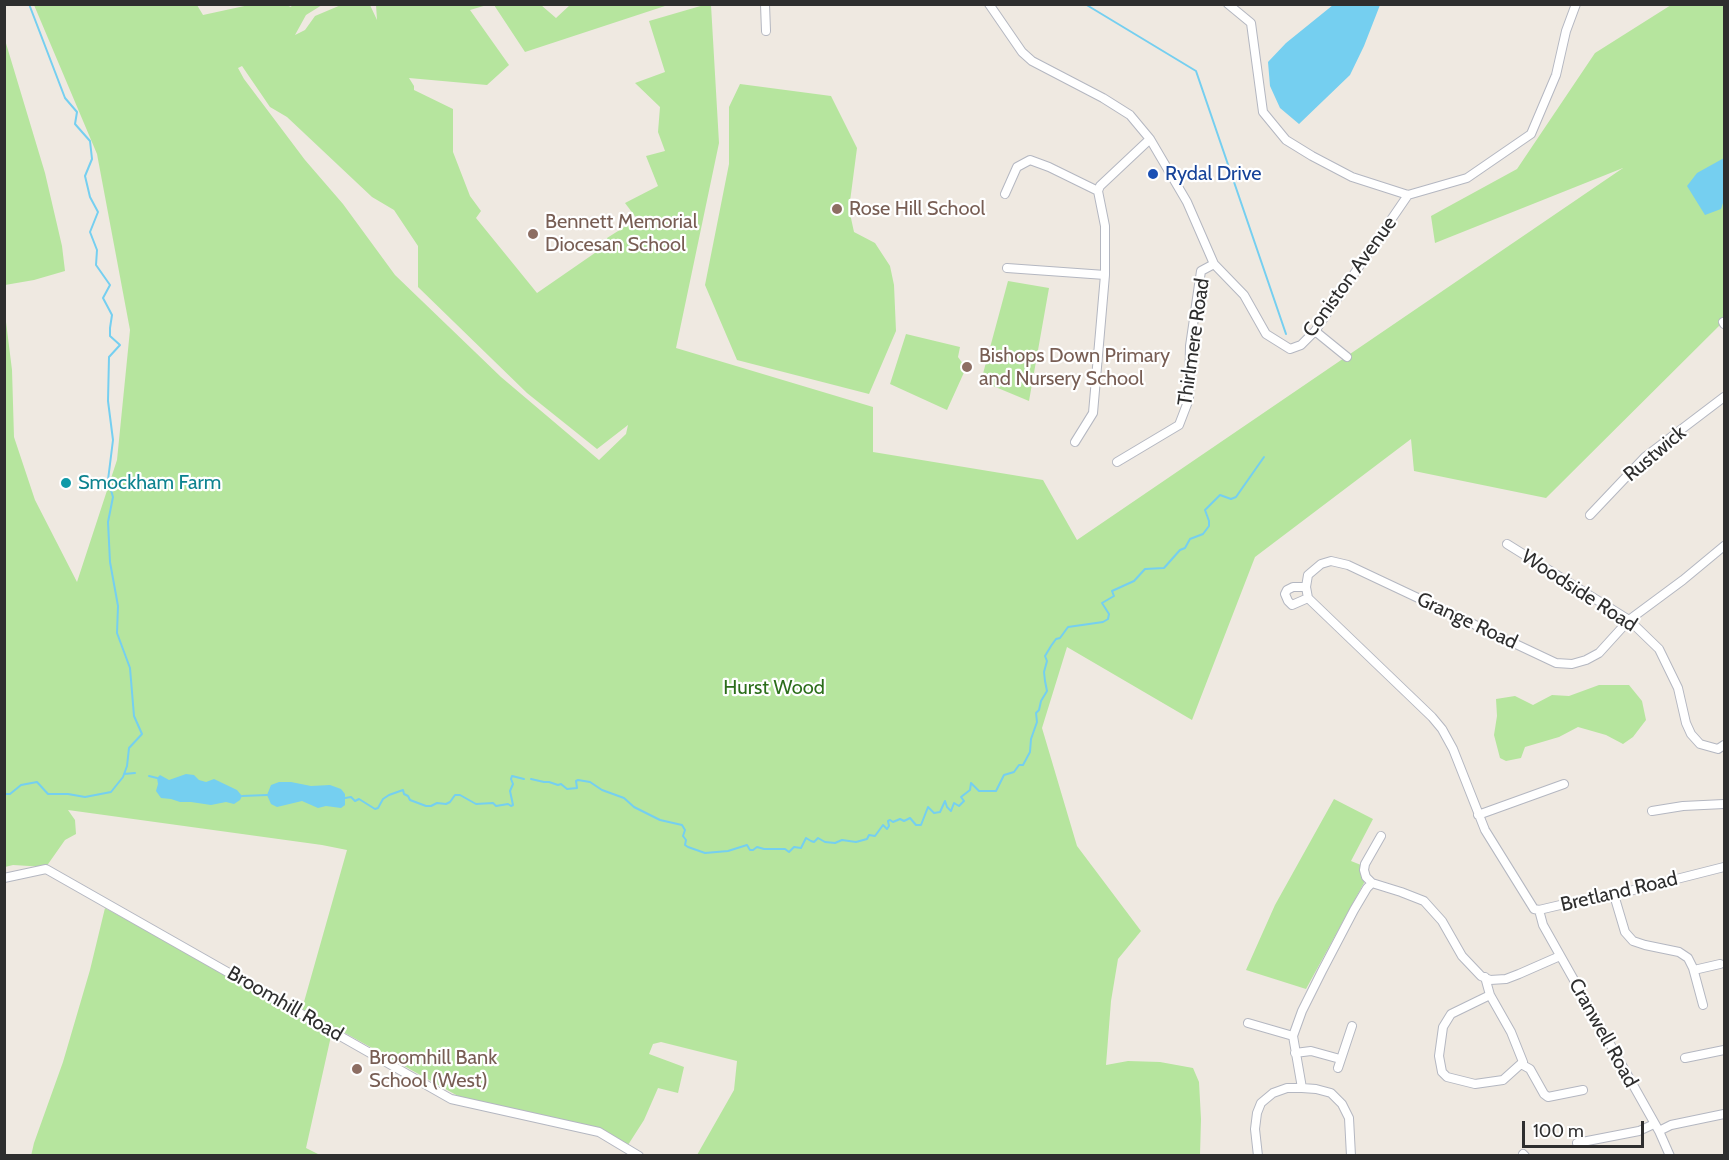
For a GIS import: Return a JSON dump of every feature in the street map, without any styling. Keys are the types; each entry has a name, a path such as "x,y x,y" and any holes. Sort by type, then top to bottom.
{"street":[{"path":"765,4 766,31"},
{"name":"Coniston Avenue","path":"989,4 1022,52 1032,61 1103,98 1130,115 1150,139 1187,202 1214,264 1244,295 1266,334 1290,350 1301,345 1315,331 1408,195"},
{"path":"1228,4 1251,23 1263,112 1286,140 1352,177 1408,195 1467,178 1531,134 1557,75 1566,31 1576,4"},
{"path":"1075,442 1093,413 1105,275 1105,226 1098,191 1100,186 1150,139"},
{"path":"1005,194 1017,167 1030,160 1098,191"},
{"name":"Thirlmere Road","path":"1117,462 1179,425 1190,399 1191,346 1201,271 1214,264"},
{"path":"1007,268 1105,275"},
{"path":"1315,331 1347,357"},
{"name":"Rustwick","path":"1590,515 1645,457 1725,397"},
{"name":"Woodside Road","path":"1507,544 1633,617 1659,650 1678,688 1686,723 1691,734 1700,744 1718,749 1725,746"},
{"path":"1633,617 1725,546"},
{"name":"Grange Road","path":"1308,598 1292,604 1287,601 1285,594 1293,587 1306,587 1308,576 1320,564 1331,561 1348,565 1556,663 1572,664 1599,653 1633,617"},
{"path":"1306,587 1308,598 1443,729 1478,815 1564,784"},
{"path":"1652,811 1683,806 1725,804"},
{"name":"Bretland Road","path":"1478,815 1534,909 1586,902 1725,867"},
{"path":"1381,836 1365,864 1366,877 1372,884 1424,901 1442,921 1461,956 1485,978 1506,979 1560,956"},
{"name":"Broomhill Road","path":"4,878 46,869 451,1099 599,1132 639,1155"},
{"path":"1302,1088 1293,1036 1302,1011 1322,971 1354,910 1367,888 1372,884"},
{"path":"1614,895 1625,932 1633,941 1679,952 1688,958 1694,970 1703,1005"},
{"name":"Cranwell Road","path":"1539,910 1543,925 1670,1155"},
{"path":"1694,970 1720,964"},
{"path":"1485,978 1490,995 1511,1032 1523,1062 1503,1080 1475,1084 1447,1077 1442,1072 1439,1056 1443,1027 1451,1014 1490,995"},
{"path":"1248,1023 1293,1036"},
{"path":"1295,1053 1311,1051 1339,1063 1352,1026"},
{"path":"1685,1058 1725,1050"},
{"path":"1521,1064 1530,1069 1548,1097 1583,1090"},
{"path":"1258,1155 1255,1129 1261,1103 1273,1093 1302,1088 1331,1092 1342,1104 1349,1118 1351,1155"},
{"path":"1577,1143 1725,1114"}],"green space":[{"name":"Hurst Wood","path":"34,5 197,5 203,15 249,5 291,7 292,5 322,5 306,15 295,35 305,30 315,16 341,5 370,5 377,20 376,5 487,5 470,10 509,65 487,85 409,78 414,90 453,109 453,152 470,196 481,211 476,218 537,293 605,246 607,238 637,219 625,203 658,186 646,156 665,151 658,132 660,107 635,83 665,72 649,21 711,5 719,143 676,348 873,407 873,452 1043,480 1077,540 1623,168 1435,243 1431,216 1517,169 1595,53 1671,5 1724,5 1724,321 1546,498 1414,471 1411,439 1255,557 1192,720 1067,647 1042,728 1077,846 1141,931 1118,959 1111,1001 1106,1065 1128,1061 1160,1062 1193,1068 1199,1082 1200,1155 697,1155 734,1090 737,1061 661,1042 653,1044 649,1054 684,1067 678,1093 658,1088 644,1120 628,1145 597,1128 458,1096 302,1009 347,850 68,810 75,820 76,834 65,840 46,867 13,865 5,867 4,306 12,370 14,437 35,500 77,582 117,460 130,330 97,154","holes":["242,66 270,107 287,117 372,197 394,210 418,246 418,287 527,393 597,449 628,425 626,434 599,460 501,377 395,275 343,204 305,160 238,68"]},
{"path":"494,5 541,5 556,18 570,5 668,5 525,52"},
{"path":"5,40 45,173 62,246 65,271 5,285"},
{"name":"Rose Hill School","path":"740,84 831,96 857,148 849,209 854,232 875,243 890,266 894,285 896,331 869,394 737,360 705,285 729,164 729,107"},
{"path":"1008,281 1049,288 1029,401 981,381"},
{"path":"906,334 960,347 958,357 966,368 947,410 890,384"},
{"path":"1599,685 1629,685 1642,701 1646,720 1633,737 1623,744 1606,735 1578,727 1559,737 1525,747 1521,758 1506,761 1500,758 1494,735 1497,716 1496,699 1515,696 1533,705 1552,695 1569,696"},
{"path":"1334,799 1373,819 1351,861 1361,865 1361,875 1365,881 1306,989 1246,970 1275,905"},
{"path":"105,908 331,1036 306,1148 320,1155 31,1156 63,1062 90,970"}],"water":[{"path":"1333,5 1380,5 1350,75 1299,124 1280,108 1270,86 1268,62 1286,43"},
{"path":"1724,158 1724,200 1721,209 1705,215 1687,186 1697,173"},
{"path":"186,774 194,775 206,782 214,779 237,790 242,796 234,804 226,802 211,805 161,798 156,791 157,778 160,775 169,780"},
{"path":"279,782 311,786 330,785 341,789 345,794 345,805 341,808 326,806 318,808 302,801 277,807 271,804 267,795 271,785"}],"waterway":[{"path":"4,794 10,794 21,785 37,782 48,794 85,797 111,792 123,777 129,748 142,734 134,716 130,668 117,633 118,606 110,562 108,522 113,497 108,480 113,440 108,401 109,357 120,345 110,336 112,315 103,298 110,285 96,265 97,250 90,232 98,212 90,197 85,176 92,159 90,141 75,124 77,112 65,98 29,4"},
{"path":"1085,4 1196,71 1286,334"},
{"path":"531,779 561,784 567,789 577,788 576,781 578,780 590,782 602,790 624,798 634,807 660,820 682,825 685,830 683,836 686,840 685,845 705,853 728,851 747,845 750,850 757,847 785,849 789,852 794,847 801,848 806,838 814,842 818,838 825,842 835,843 842,840 856,842 867,839 869,835 875,836 883,825 887,829 890,820 904,821 910,818 916,825 921,825 928,807 934,813 940,812 945,801 951,811 954,803 959,806 964,801 961,797 970,790 971,783 979,791 996,791 1004,775 1014,772 1019,765 1023,765 1030,752 1031,739 1037,722 1036,713 1047,691 1044,672 1047,661 1045,656 1056,639 1060,638 1068,627 1103,622 1108,619 1109,614 1102,603 1114,596 1112,591 1134,581 1145,569 1164,568 1180,550 1185,548 1190,539 1203,534 1209,526 1205,510 1220,495 1231,499 1236,497 1264,457"},
{"path":"124,774 135,773"},
{"path":"149,776 157,778"},
{"path":"345,798 351,797 355,801 359,799 375,809 383,799 403,790 410,800 426,806 437,803 446,804 455,795 460,795 476,804 493,803 496,806 508,804 511,806 513,805 510,791 513,784 512,776 524,779"},
{"path":"242,796 267,795"}],"place":[{"name":"Rydal Drive","path":"1153,174"},
{"name":"Rose Hill School","path":"837,209"},
{"name":"Bennett Memorial Diocesan School","path":"533,234"},
{"name":"Bishops Down Primary and Nursery School","path":"967,367"},
{"name":"Smockham Farm","path":"66,483"},
{"name":"Broomhill Bank School (West)","path":"357,1069"}]}
